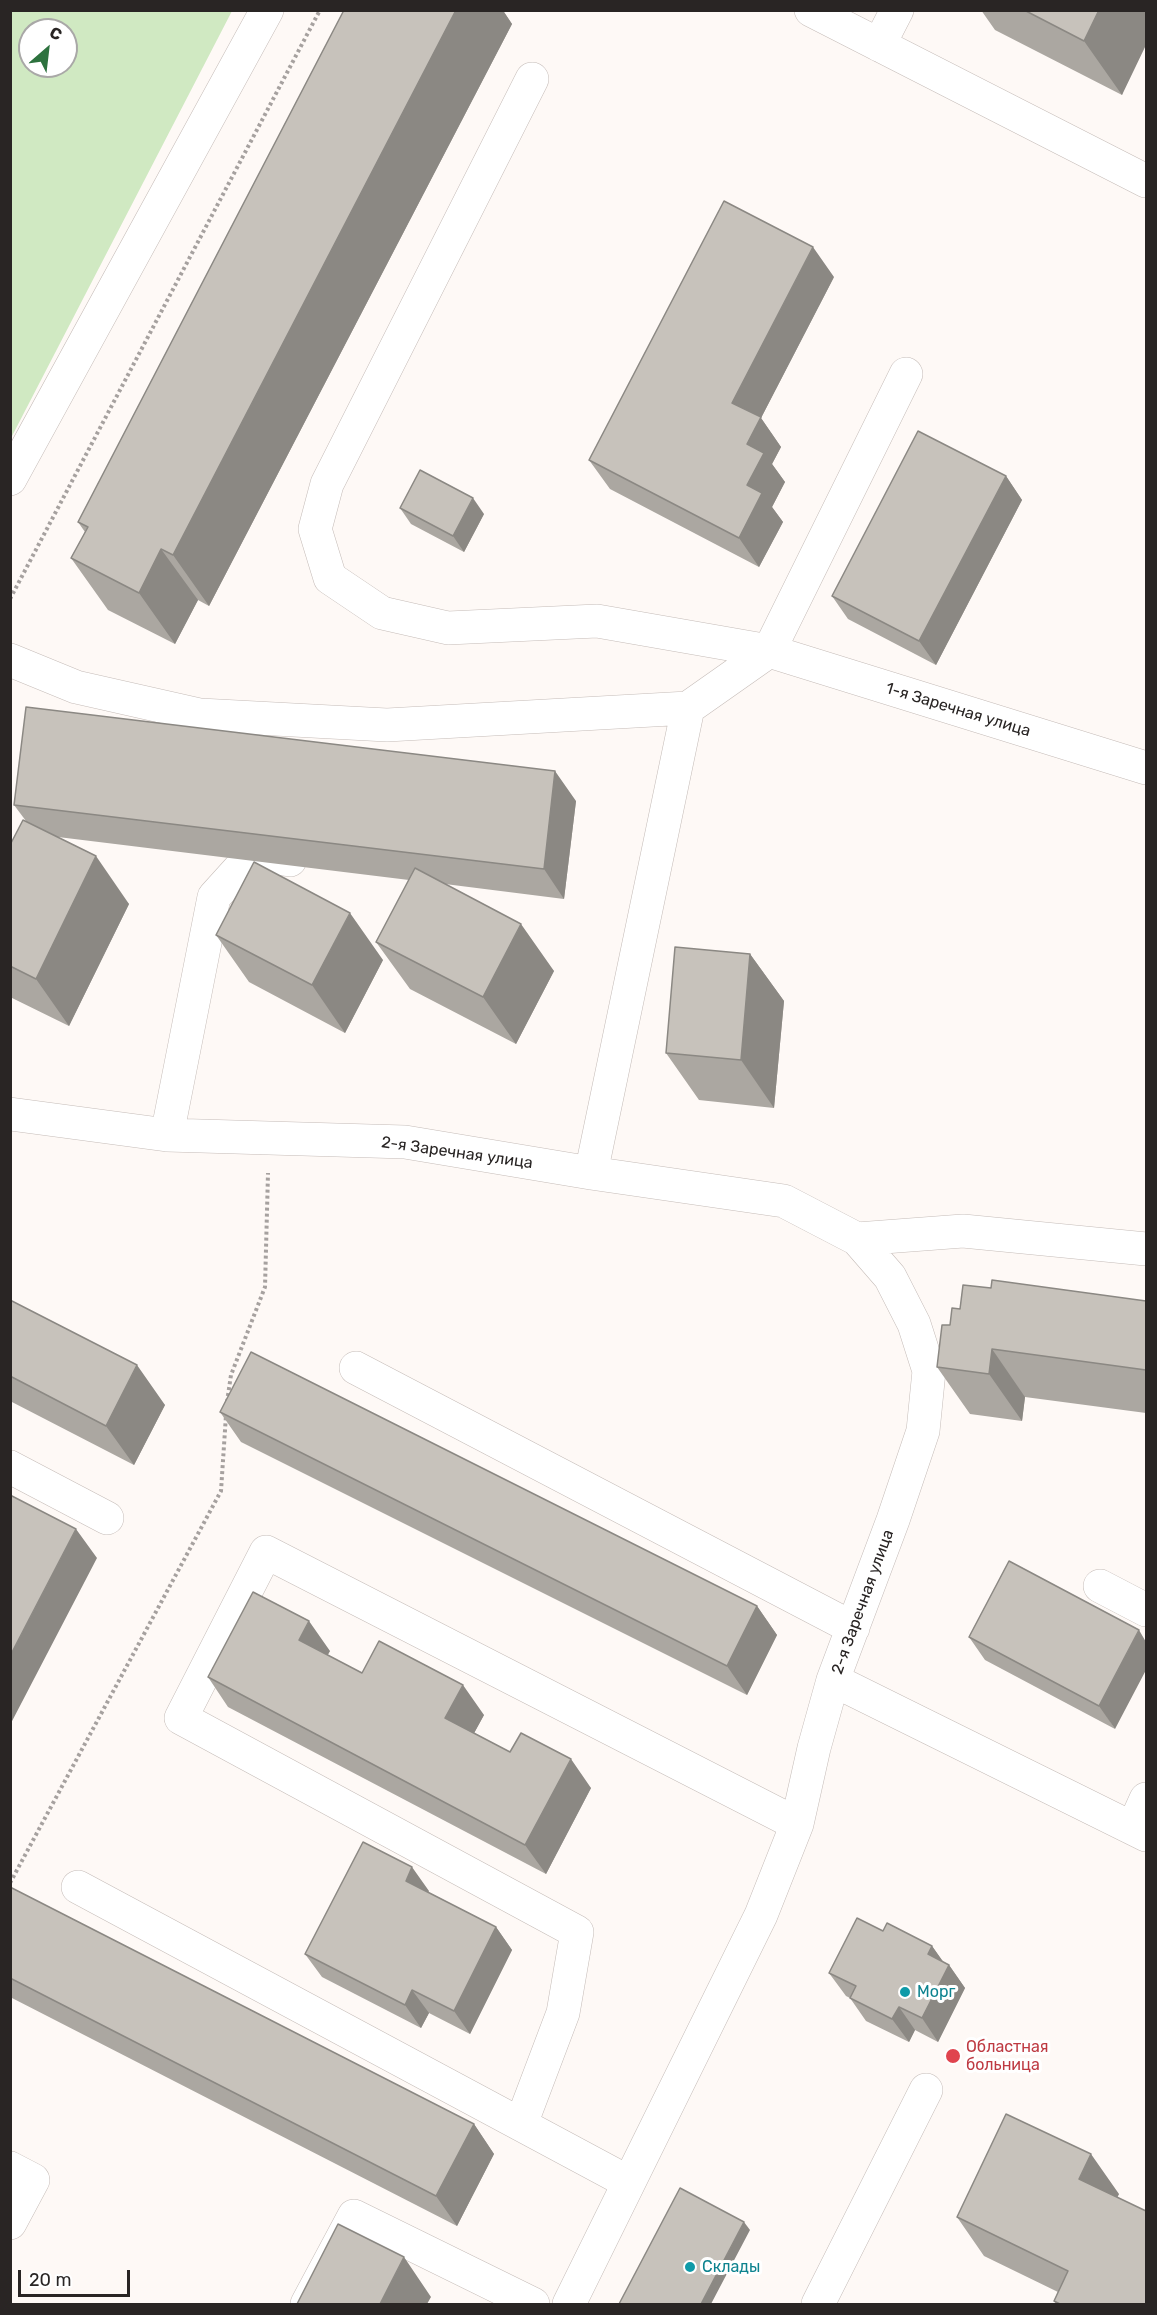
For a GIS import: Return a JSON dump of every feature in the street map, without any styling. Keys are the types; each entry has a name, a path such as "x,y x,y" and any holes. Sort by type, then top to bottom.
{"street":[{"path":"10,479 267,10"},
{"path":"811,10 1145,175"},
{"path":"879,45 897,10"},
{"name":"1-я Заречная улица","path":"532,79 327,484 315,529 330,578 382,613 448,628 597,621 769,651 1146,768"},
{"path":"10,660 76,687 200,714 387,725 688,708 769,651 906,374"},
{"path":"591,1173 688,708"},
{"path":"167,1135 214,897 252,855 323,864"},
{"name":"2-я Заречная улица","path":"10,1113 167,1135 405,1142 591,1173 784,1201 857,1239 890,1277 914,1324 928,1371 923,1431 854,1628 833,1680 1142,1820"},
{"path":"857,1239 963,1231 1146,1249"},
{"path":"356,1368 854,1628"},
{"path":"10,1467 107,1518"},
{"path":"521,2124 563,2013 577,1932 181,1718 266,1552 797,1824"},
{"path":"1100,1586 1146,1610"},
{"path":"569,2304 761,1915 797,1824 813,1748 833,1680"},
{"path":"78,1887 628,2182"},
{"path":"818,2304 926,2090"},
{"path":"10,2168 33,2180 10,2223"},
{"path":"307,2304 354,2216 533,2304"}],"path":[{"path":"10,600 320,10"},
{"path":"10,1883 221,1491 223,1442 231,1375 265,1287 269,1138"}],"green space":[{"path":"10,11 232,11 11,438"}],"building":[{"path":"344,10 456,10 173,555 161,549 139,593 71,558 88,527 78,522"},
{"path":"1024,10 1099,10 1084,41"},
{"path":"724,201 813,247 732,403 761,417 747,444 764,453 747,485 762,493 739,538 589,460"},
{"path":"918,431 1006,476 919,641 832,596"},
{"path":"420,470 473,498 453,536 400,508"},
{"path":"26,707 555,771 544,869 14,805"},
{"path":"23,820 96,856 36,979 10,966 10,845"},
{"path":"254,862 350,913 312,985 216,935"},
{"path":"415,868 521,924 483,997 376,942"},
{"path":"675,947 750,954 741,1060 666,1053"},
{"path":"992,1280 1146,1301 1146,1370 992,1349 989,1374 937,1367 942,1325 950,1325 952,1308 960,1309 963,1285 991,1288"},
{"path":"10,1300 137,1365 106,1426 10,1376"},
{"path":"251,1352 757,1606 727,1666 220,1412"},
{"path":"10,1495 76,1529 10,1656"},
{"path":"1009,1561 1139,1630 1099,1706 969,1637"},
{"path":"253,1592 309,1621 299,1640 362,1673 379,1641 463,1685 445,1718 510,1752 521,1733 571,1759 525,1845 208,1677"},
{"path":"363,1842 412,1867 406,1881 496,1927 454,2011 412,1990 405,2005 305,1954"},
{"path":"10,1887 474,2124 436,2196 10,1978"},
{"name":"Морг","path":"857,1918 883,1931 887,1923 932,1946 928,1954 949,1965 922,2018 899,2007 892,2019 850,1998 856,1986 829,1973"},
{"path":"1006,2114 1091,2154 1079,2179 1146,2211 1146,2304 1060,2304 1054,2301 1068,2271 957,2217"},
{"name":"Склады","path":"680,2188 744,2222 701,2304 619,2304"},
{"path":"338,2224 404,2257 380,2304 297,2304"}],"place":[{"name":"Морг","path":"905,1992"},
{"name":"Областная больница","path":"953,2056"},
{"name":"Склады","path":"690,2267"}]}
